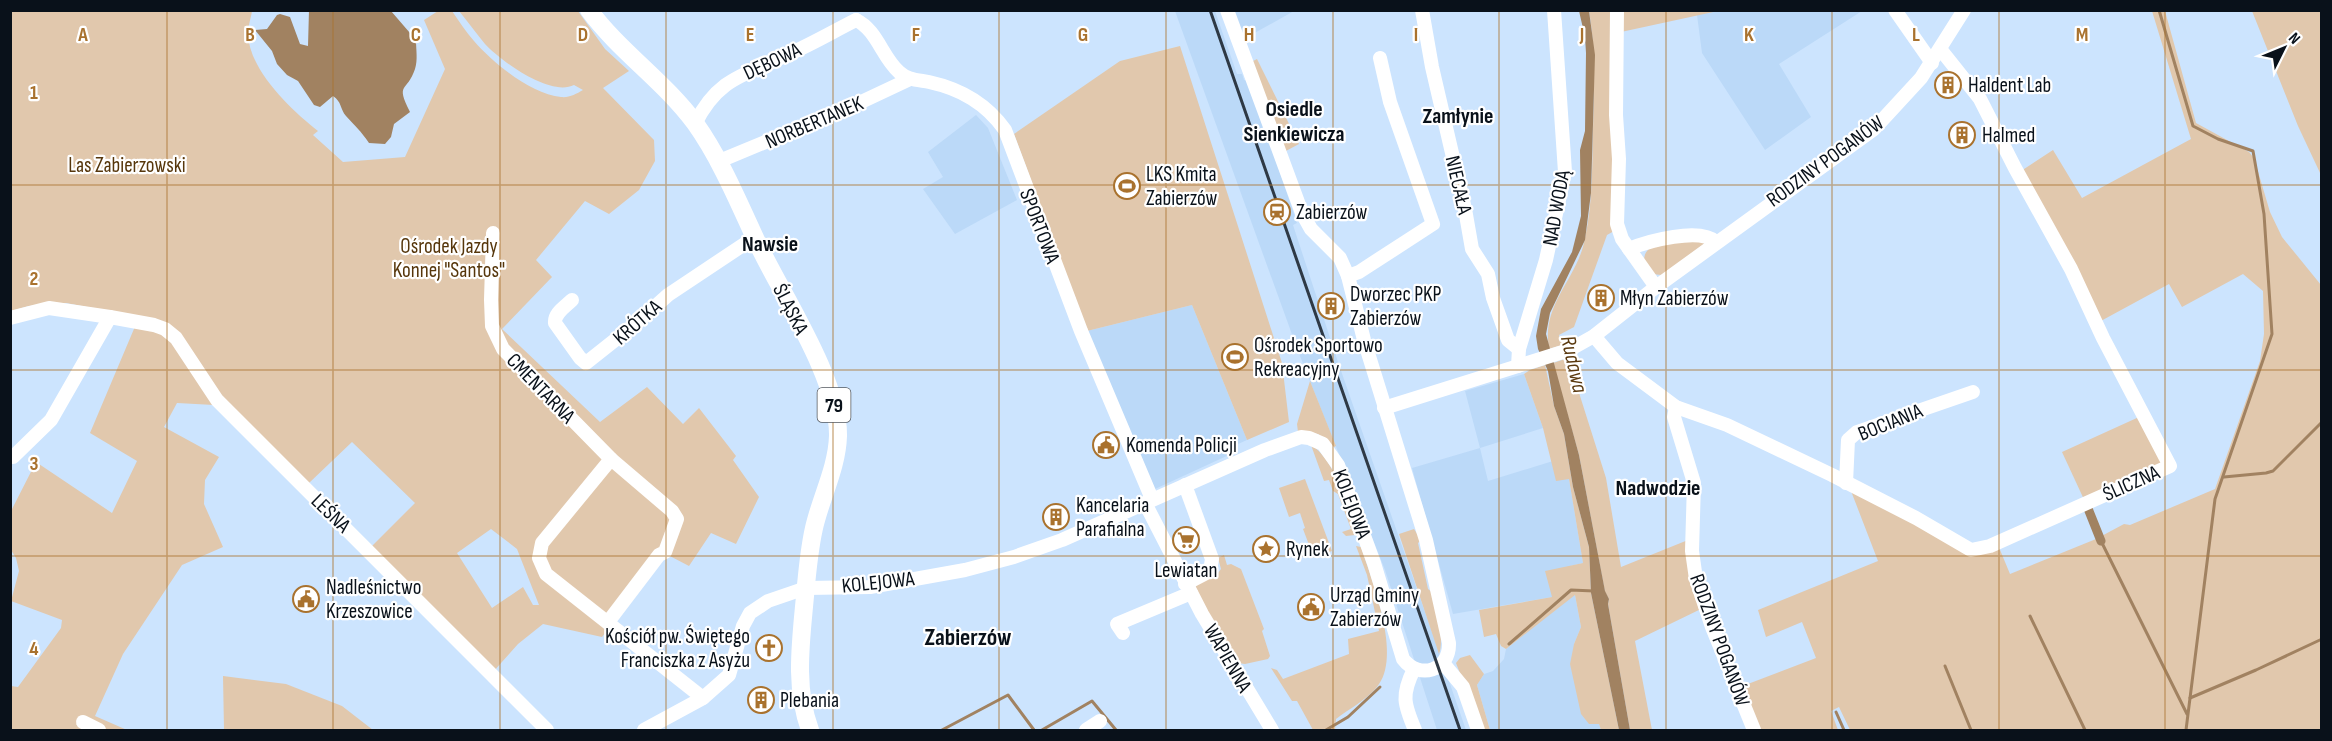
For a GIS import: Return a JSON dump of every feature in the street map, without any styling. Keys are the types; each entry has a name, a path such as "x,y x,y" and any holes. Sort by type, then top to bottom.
{"main road":[{"name":"ŚLĄSKA","path":"590,10 615,41 663,87 695,124 717,162 827,383 836,412 837,444 834,463 814,526 806,588"},
{"name":"79","path":"806,588 800,678 801,697 810,730"}],"street":[{"path":"1227,10 1302,213 1311,229 1340,258 1348,276 1384,408 1421,523 1436,581 1449,653 1436,669 1425,671 1414,669 1405,688 1404,698 1415,730"},
{"name":"NIECAŁA","path":"1422,10 1432,67 1472,249 1488,274 1493,298 1508,340 1520,349"},
{"name":"NAD WODĄ","path":"1523,364 1520,349 1546,260 1565,172 1554,10"},
{"path":"1617,10 1616,115 1619,159 1617,224 1622,239 1656,287"},
{"path":"1895,10 1932,63"},
{"name":"RODZINY POGANÓW","path":"1384,408 1569,350 1594,336 1716,242 1874,129 1903,100 1932,63 1964,10"},
{"name":"DĘBOWA","path":"695,124 705,105 730,82 799,50 854,15"},
{"path":"854,15 876,39 900,73 910,79"},
{"name":"ŚLICZNA","path":"1846,483 1916,518 1965,548 1976,550 1990,546 2170,466 2057,243 1980,99 1941,50"},
{"path":"1348,276 1359,272 1433,224 1395,119 1380,58"},
{"name":"NORBERTANEK","path":"717,162 859,103 910,79"},
{"name":"SPORTOWA","path":"910,79 958,90 982,103 1005,130 1148,501"},
{"name":"CMENTARNA","path":"493,233 492,326 503,350 611,459 672,511 676,519 665,552 659,555 608,622"},
{"path":"1629,249 1656,240 1694,236 1709,237 1716,242"},
{"name":"KRÓTKA","path":"572,300 557,314 555,323 586,363 668,295 755,237"},
{"name":"LEŚNA","path":"10,318 49,308 110,317 165,329 176,338 217,400 547,730"},
{"path":"13,457 51,420 110,317"},
{"path":"1594,336 1617,363 1676,407 1727,425 1846,483"},
{"name":"BOCIANIA","path":"1846,483 1848,440 1857,432 1973,392"},
{"name":"RODZINY POGANÓW","path":"1676,407 1674,417 1694,483 1692,551 1696,579 1754,730"},
{"name":"KOLEJOWA","path":"806,588 870,587 965,570 1014,557 1062,540 1292,439 1309,438 1323,444 1338,465 1374,563 1401,655 1405,662 1414,669"},
{"path":"611,459 542,543 539,558 546,574 703,698"},
{"path":"1123,633 1117,624 1188,589 1210,571 1212,559 1185,485"},
{"name":"WAPIENNA","path":"1148,501 1188,589 1272,730"},
{"path":"644,730 703,698 729,675 743,626 750,613 768,601 806,588"},
{"path":"1443,663 1463,687 1478,730"},
{"path":"1086,730 1100,721"},
{"path":"83,722 99,730"}],"shaded area":[{"path":"309,10 391,11 416,40 416,66 403,92 410,112 394,124 391,137 385,144 369,143 346,116 333,96 320,107 314,105 298,81 287,75 277,64 272,51 255,30 267,29 277,15 290,17 300,44 308,46"},
{"path":"1718,10 1862,11 1779,64 1811,117 1765,150 1702,53 1697,15"},
{"path":"1175,11 1215,11 1237,74 1242,74 1244,80 1249,81 1297,223 1293,225 1338,362 1466,730 1437,730 1385,570 1298,351"},
{"path":"1230,11 1294,11 1242,40"},
{"path":"1579,11 1589,11 1595,55 1591,193 1585,240 1550,313 1546,334 1579,455 1605,591 1609,599 1630,730 1619,730 1591,593 1589,547 1573,487 1564,434 1554,406 1548,371 1538,349 1536,336 1541,309 1572,252 1581,216 1580,150 1585,131 1586,53"},
{"path":"976,115 988,128 1017,200 955,234 923,189 943,177 928,152"},
{"path":"1192,305 1247,440 1229,448 1231,454 1155,489 1087,331"},
{"path":"1524,374 1543,428 1480,448 1465,391"},
{"path":"1480,448 1488,481 1553,461 1569,479 1583,563 1570,566 1552,597 1453,614 1412,468"},
{"path":"1572,595 1575,595 1581,627 1574,644 1601,730 1490,730 1477,685 1484,674 1493,671 1504,659 1506,649"}],"green space":[{"path":"1619,10 1718,11 1621,32"},
{"path":"11,11 252,11 248,31 250,48 263,75 284,101 318,131 313,135 343,162 405,157 445,69 424,20 438,11 452,11 482,50 513,76 549,95 564,97 583,90 574,85 552,86 514,68 485,44 459,11 578,11 605,49 629,71 603,88 654,140 655,161 639,190 609,214 585,201 536,260 552,277 502,329 600,422 647,387 683,424 699,408 736,456 733,460 759,497 736,544 711,533 689,566 666,554 602,637 543,624 518,644 493,672 371,547 415,503 352,442 309,483 214,405 177,403 164,427 219,457 205,480 204,504 223,547 182,565 123,654 95,716 127,730 11,730 11,686 18,687 61,628 62,620 11,601 19,571 16,558 11,550 10,513 36,462 112,513 137,461 90,433 139,317 66,303 29,306 11,311","holes":["491,529 517,549 539,605 533,605 523,587 492,608 457,553"]},
{"path":"1589,11 1614,11 1614,231 1607,235 1574,327 1559,335 1561,341 1569,340 1569,343 1549,349 1550,318 1581,253 1589,211 1594,70"},
{"path":"2152,11 2165,11 2196,123 2249,152 2254,158 2270,212 2282,237 2321,285 2321,730 1850,730 1839,707 1831,711 1838,730 1758,730 1740,687 1816,658 1802,622 1766,637 1758,610 1878,561 1851,491 1972,554 1998,545 2010,574 2096,539 2124,524 2130,525 2215,489 2260,361 2264,334 2263,291 2243,274 2182,307 2169,284 2099,322 2021,171 2053,150 2082,198 2191,139"},
{"path":"2252,11 2321,11 2321,175 2298,126"},
{"path":"1180,46 1282,363 1289,422 1247,440 1192,305 1087,331 1014,134 1120,61"},
{"path":"1257,59 1299,144 1284,152 1251,62"},
{"path":"1672,241 1704,242 1704,244 1662,275 1651,274 1644,261 1647,252 1658,244"},
{"path":"1568,358 1606,478 1621,567 1688,540 1703,608 1635,641 1652,730 1630,730 1609,599 1605,592 1579,455 1553,363"},
{"path":"1545,365 1554,406 1564,434 1573,487 1589,547 1591,593 1619,730 1601,730 1599,724 1589,724 1581,714 1570,664 1574,644 1581,627 1575,595 1506,649 1501,646 1496,634 1484,637 1479,610 1552,597 1545,571 1583,563 1569,479 1556,481 1543,428 1524,374"},
{"path":"1310,381 1336,446 1334,447 1318,434 1298,432 1297,424"},
{"path":"2139,417 2166,472 2087,506 2062,452"},
{"path":"1311,445 1320,452 1334,472 1355,535 1346,536 1342,532 1351,529 1338,494 1333,491 1329,480 1324,481"},
{"path":"1305,479 1332,551 1314,558 1303,529 1305,528 1300,513 1289,517 1279,488"},
{"path":"1414,529 1421,540 1418,543 1428,589 1433,593 1438,616 1441,633 1439,654 1399,534"},
{"path":"1356,546 1361,547 1383,618 1387,657 1384,674 1373,692 1336,719 1335,730 1313,730 1297,701 1292,701 1271,668 1277,670 1283,679 1349,654 1348,639 1379,631 1367,575"},
{"path":"1224,555 1227,565 1231,564 1241,569 1264,629 1262,631 1270,656 1268,659 1245,664 1237,663 1196,593 1196,585 1221,569 1218,558"},
{"path":"1470,655 1484,674 1477,685 1490,730 1482,730 1456,663 1460,658"},
{"path":"223,676 286,684 342,706 373,730 224,730"}],"waterway":[{"path":"2159,10 2193,126 2218,139 2253,151 2264,214 2272,334 2215,499 2186,730"},
{"path":"2224,477 2273,471 2322,422"},
{"path":"2087,506 2101,541"},
{"path":"2101,541 2187,714"},
{"path":"1509,644 1571,590 1594,591"},
{"path":"2030,616 2085,730"},
{"path":"2190,698 2322,639"},
{"path":"1945,666 1971,730"},
{"path":"1326,730 1348,717 1380,687"},
{"path":"942,730 1008,695 1034,730"},
{"path":"1042,730 1092,701 1116,730"},
{"path":"1836,712 1844,730"}],"railway":[{"path":"1210,10 1460,730"}],"place":[{"name":"Haldent Lab","path":"1948,85"},
{"name":"Halmed","path":"1962,135"},
{"name":"LKS Kmita Zabierzów","path":"1127,186"},
{"name":"Zabierzów","path":"1277,212"},
{"name":"Młyn Zabierzów","path":"1601,298"},
{"name":"Dworzec PKP Zabierzów","path":"1331,306"},
{"name":"Ośrodek Sportowo Rekreacyjny","path":"1235,357"},
{"name":"Komenda Policji","path":"1106,445"},
{"name":"Kancelaria Parafialna","path":"1056,517"},
{"name":"Lewiatan","path":"1186,540"},
{"name":"Rynek","path":"1266,549"},
{"name":"Nadleśnictwo Krzeszowice","path":"306,599"},
{"name":"Urząd Gminy Zabierzów","path":"1311,607"},
{"name":"Kościół pw. Świętego Franciszka z Asyżu","path":"769,648"},
{"name":"Plebania","path":"761,700"}],"district":[{"name":"Zamłynie","path":"1458,115"},
{"name":"Osiedle Sienkiewicza","path":"1294,120"},
{"name":"Nawsie","path":"770,243"},
{"name":"Nadwodzie","path":"1658,487"},
{"name":"Zabierzów","path":"968,637"}],"park label":[{"name":"Las Zabierzowski","path":"127,165"},
{"name":"Ośrodek Jazdy Konnej \"Santos\"","path":"449,258"}],"water label":[{"name":"Rudawa","path":"1575,364"}]}
